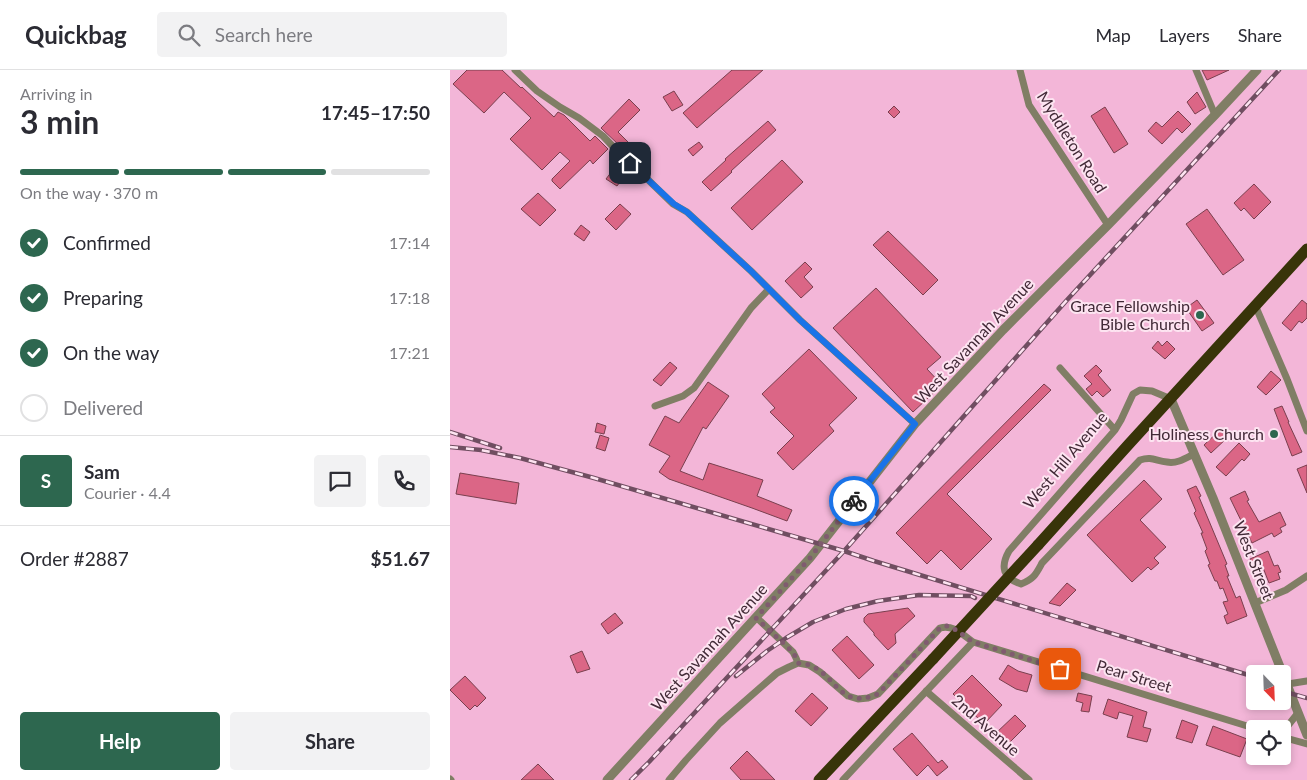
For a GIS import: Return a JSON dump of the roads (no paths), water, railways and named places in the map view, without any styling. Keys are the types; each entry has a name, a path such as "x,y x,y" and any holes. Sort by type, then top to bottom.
{"highway":[{"path":"819,780 1038,545 1307,249"}],"street":[{"path":"515,70 537,91 603,136 674,204 687,212 751,271 800,320 915,424"},
{"name":"Myddleton Road","path":"1020,70 1029,105 1108,225"},
{"path":"1196,70 1215,115"},
{"name":"West Savannah Avenue","path":"607,780 810,558 915,424 1003,330 1108,225 1257,70"},
{"path":"655,406 683,396 694,388 751,308 768,289"},
{"path":"1255,305 1307,430"},
{"path":"1060,368 1115,430"},
{"name":"West Hill Avenue","path":"1171,399 1152,391 1140,390 1134,394 1115,430 1009,551 1003,561 1006,574 1013,581 1021,584 1031,580 1042,563 1140,460 1147,458 1174,462 1194,454"},
{"name":"West Street","path":"1171,399 1280,665"},
{"path":"1255,603 1286,590 1307,576"},
{"path":"756,618 793,652 798,663"},
{"path":"669,780 720,723 789,666 798,663 809,665 848,696 858,699 868,698 878,694 940,628 947,626 953,628 973,642 843,780"},
{"name":"Pear Street","path":"973,642 1246,726"},
{"path":"1291,684 1307,681"},
{"name":"2nd Avenue","path":"926,691 1029,780"},
{"name":"West Street","path":"1291,693 1307,734"},
{"path":"1291,721 1298,714"},
{"path":"1291,740 1307,744"}],"railway":[{"path":"631,780 844,551 1067,300 1279,70"},
{"path":"450,432 500,448"},
{"path":"450,447 481,450 520,458 594,478 844,551 1246,674"},
{"path":"736,676 786,638 813,622 846,609 878,601 919,595 971,596 975,598"},
{"path":"1291,694 1307,698"}],"place":[{"name":"Grace Fellowship Bible Church","path":"1200,315"},
{"name":"Holiness Church","path":"1274,434"}]}
